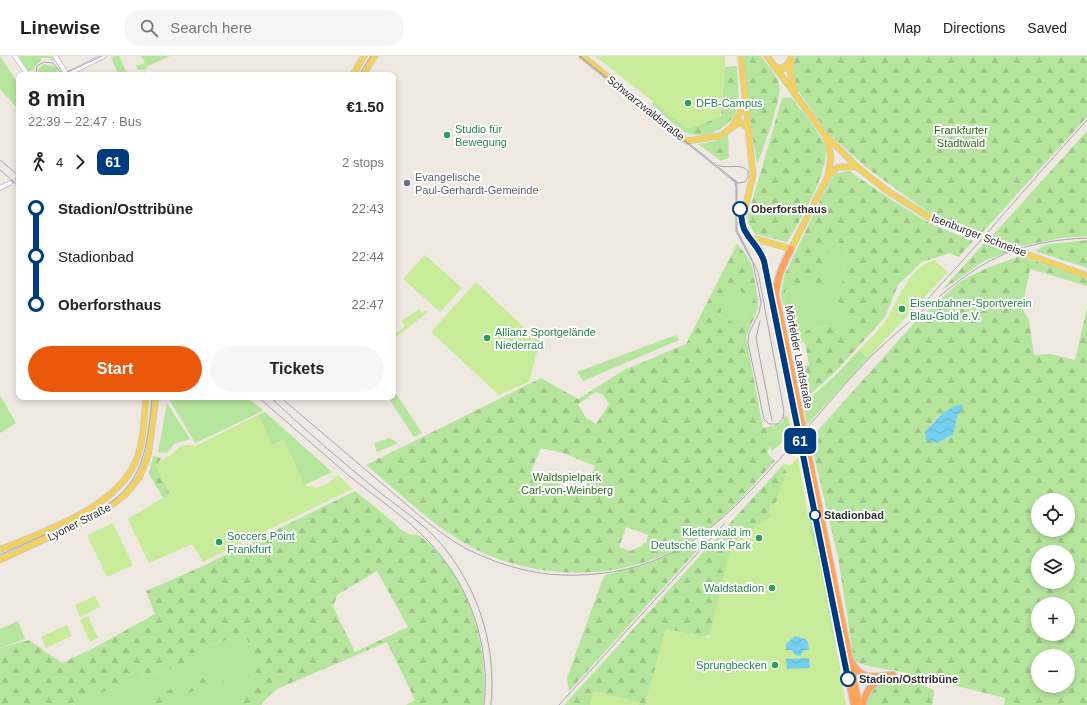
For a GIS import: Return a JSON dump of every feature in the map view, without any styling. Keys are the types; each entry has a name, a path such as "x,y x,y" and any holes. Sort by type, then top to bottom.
{"highway":[{"name":"Mörfelder Landstraße","path":"749,237 760,250 766,272 854,705"},
{"name":"Mörfelder Landstraße","path":"791,249 779,273 776,285 776,296 859,705"},
{"path":"850,659 857,671 864,676 872,677 892,675 877,681 870,687 863,705"}],"main road":[{"path":"354,72 364,56"},
{"path":"365,72 375,56"},
{"name":"Schwarzwaldstraße","path":"582,56 688,142 715,138 731,128"},
{"path":"741,56 752,178 742,221 749,237 791,249 828,176 831,156 825,135"},
{"name":"Isenburger Schneise","path":"767,57 825,135 857,167 886,190 935,220 1087,276"},
{"path":"774,66 783,69 790,58"},
{"path":"790,58 790,72 796,95"},
{"path":"731,128 740,113 744,90"},
{"path":"731,128 741,122 747,129"},
{"path":"828,176 838,167 857,167"},
{"name":"Lyoner Straße","path":"0,550 80,514 109,495 124,480 135,462 141,443 146,400"},
{"name":"Lyoner Straße","path":"0,560 102,512 114,504 134,486 140,476 148,456 156,400"},
{"path":"144,423 146,421 151,422 153,428"},
{"path":"109,495 106,504 109,506 114,504"}],"street":[{"path":"15,56 26,72"},
{"path":"55,56 64,72"},
{"path":"72,72 104,56"},
{"path":"0,188 10,183"}],"green space":[{"path":"0,56 16,80 16,107 0,89"},
{"path":"19,56 51,56 55,62 48,58 41,58 41,61 36,65 34,70 28,71"},
{"path":"114,56 119,56 127,72 118,72 111,58"},
{"path":"141,56 170,56 146,67 147,69 138,70 136,66 145,63"},
{"name":"DFB-Campus","path":"595,56 725,56 720,117 688,129"},
{"path":"744,56 761,56 774,73 779,84 778,100 775,112 757,165 748,108"},
{"name":"Frankfurter Stadtwald","path":"795,56 1087,56 1087,117 981,234 936,218 866,167 827,132 797,89 793,72"},
{"path":"44,64 56,67 58,71 38,72 39,68"},
{"path":"737,66 738,106 730,121 712,133 698,135 685,132 652,104 658,97 691,120 721,116 725,67"},
{"path":"791,97 810,121 823,141 826,157 819,182 813,196 787,242 755,234 748,223 748,216 782,98"},
{"path":"1087,131 1087,236 1061,238 1022,246 991,237"},
{"path":"728,134 729,157 721,161 698,144 713,142"},
{"path":"849,171 931,224 973,241 959,257 950,253 922,262 898,285 885,317 837,370 804,400 797,367 809,365 805,342 791,345 781,294 784,276 830,180 837,173","holes":["829,244 847,247 841,289 836,299 852,321 836,333 830,325 792,334 784,294 787,288 807,283 823,287"]},
{"path":"1087,240 1087,268 1035,251 1045,245"},
{"path":"984,243 1008,252 984,261 941,291"},
{"path":"737,244 752,265 758,308 746,337 763,428 772,426 767,434 770,445 767,453 775,461 738,501 708,529 697,537 668,553 638,564 606,571 574,573 541,570 509,562 479,550 450,534 366,465 541,378 578,399 624,370 686,344","holes":["734,288 754,298 740,326 719,315","596,392 603,395 609,404 596,424 586,418 578,404","541,448 563,453 595,466 585,488 579,493 566,491 558,483 548,480 542,484 536,482 532,469","626,527 648,535 646,543 643,543 642,546 630,551 619,547"]},
{"path":"829,244 847,247 841,289 836,299 853,321 835,333 829,325 792,334 784,294 787,288 807,283"},
{"path":"425,255 462,288 440,312 403,279"},
{"path":"1020,256 1087,279 1087,286 1030,269 1022,308 1029,320 1034,355 1050,354 1075,360 1087,308 1087,705 1004,705 1005,698 854,661 838,557 810,439 916,321 961,281 987,268","holes":["958,414 953,435 947,439 925,431 940,415"]},
{"name":"Eisenbahner-Sportverein Blau-Gold e.V.","path":"934,260 948,272 868,358 859,350 875,334 888,317 901,292 912,276 918,269"},
{"name":"Allianz Sportgelände Niederrad","path":"476,282 540,341 529,382 499,395 431,332"},
{"path":"734,287 754,298 740,326 719,315"},
{"path":"419,309 422,313 426,310 428,312 396,337 396,334 405,326 401,321"},
{"path":"676,335 679,340 583,381 577,372"},
{"path":"859,350 868,358 807,425 803,404 837,374"},
{"path":"396,394 422,433 414,437 390,400 396,400"},
{"path":"0,395 16,423 0,433"},
{"path":"170,400 250,400 263,411 195,443"},
{"path":"167,403 190,439 174,444 167,453 158,452"},
{"path":"265,412 332,472 304,485 284,440 272,445 258,415"},
{"path":"258,415 272,445 284,440 304,485 315,487 323,486 338,475 352,489 203,562 192,544 149,563 128,520 170,494 156,466 161,461 173,454 179,447 185,445 195,446"},
{"path":"785,415 788,417 791,430 786,434 787,438 772,451 767,434 768,431 773,426 783,422"},
{"path":"390,438 398,443 377,452 374,443"},
{"path":"153,456 162,458 156,466 170,494 165,501 149,474"},
{"name":"Waldstadion","path":"797,458 813,546 816,546 846,705 645,705 666,629 709,638 731,546 735,540 772,516 769,506 776,503 787,472 782,466 784,464 791,465"},
{"path":"782,466 787,472 776,503 769,511 810,536 809,517 812,516 840,669 829,705 711,634 703,637 666,629 645,705 639,705 639,702 594,692 590,705 564,705"},
{"path":"355,491 403,531 421,537 452,571 463,591 479,636 483,659 483,705 406,705 415,700 387,642 277,689 262,703 262,705 242,705 243,696 259,665 245,635 209,645 186,665 134,679 73,705 0,705 0,648 29,640 62,663 90,650 155,614 146,591 201,567","holes":["377,571 408,627 355,652 333,607 337,595"]},
{"path":"113,523 133,565 107,577 87,535"},
{"path":"695,541 703,544 569,691 567,678 605,575 648,564"},
{"path":"95,596 100,607 80,617 75,605"},
{"path":"88,616 98,638 90,642 80,620"},
{"path":"18,621 25,639 0,648 0,629"},
{"path":"67,625 72,636 46,648 41,637"},
{"path":"245,635 259,665 243,696 242,705 73,705 134,679 186,665 209,645"},
{"path":"216,675 224,678 221,684 202,686 167,705 155,705 153,697 189,682"},
{"path":"889,679 923,685 933,690 932,705 867,705 867,700 871,692 880,683"},
{"path":"594,692 640,702 639,705 590,705"}],"water":[{"path":"962,404 963,408 958,414 953,435 937,443 926,440 925,431 941,415 949,409"},
{"path":"795,636 805,639 808,642 809,650 804,650 800,656 794,654 792,650 786,650 786,644"},
{"path":"809,658 810,668 787,669 786,659"}],"tunnel":[{"path":"10,183 16,180"}],"tram line":[{"path":"68,72 102,56"},
{"path":"361,72 371,56"},
{"path":"579,56 735,182 736,231 753,263 761,302 759,313 749,333 748,343 764,419 769,424 778,424 783,418 784,411 758,272 737,230 737,182 580,56"},
{"path":"36,72 37,66 44,62 53,63 60,72"},
{"path":"718,165 725,167 737,166 745,168 748,171 748,177 745,182 738,183 732,179"},
{"path":"760,321 756,338 772,421"},
{"path":"0,555 93,513 110,503 123,491 133,478 145,449 152,400"}],"railway":[{"path":"925,302 1087,120"},
{"path":"0,160 16,173"},
{"path":"0,170 16,183"},
{"path":"284,400 424,519 444,535 465,548 506,565 535,572 564,575 613,572 644,564 671,553 696,538 719,521 763,478 871,356 923,310 969,274 989,261 1021,248 1054,241 1087,238"},
{"path":"261,400 348,475 411,524 444,560 467,598 481,639 484,661 484,705"},
{"path":"273,400 350,468 415,519 435,537 450,555 473,594 481,615 491,659 491,705"},
{"path":"559,705 725,523"}],"bus line":[{"name":"61","path":"740,209 743,215 742,224 747,234 761,252 771,291 848,679"}],"place":[{"name":"DFB-Campus","path":"688,103"},
{"name":"Studio für Bewegung","path":"447,135"},
{"name":"Evangelische Paul-Gerhardt-Gemeinde","path":"407,183"},
{"name":"Oberforsthaus","path":"740,209"},
{"name":"Eisenbahner-Sportverein Blau-Gold e.V.","path":"902,309"},
{"name":"Allianz Sportgelände Niederrad","path":"487,338"},
{"name":"Stadionbad","path":"815,515"},
{"name":"Kletterwald im Deutsche Bank Park","path":"759,538"},
{"name":"Soccers Point Frankfurt","path":"219,542"},
{"name":"Waldstadion","path":"772,588"},
{"name":"Sprungbecken","path":"775,665"},
{"name":"Stadion/Osttribüne","path":"848,679"}],"park label":[{"name":"Waldspielpark Carl-von-Weinberg","path":"567,483"}]}
